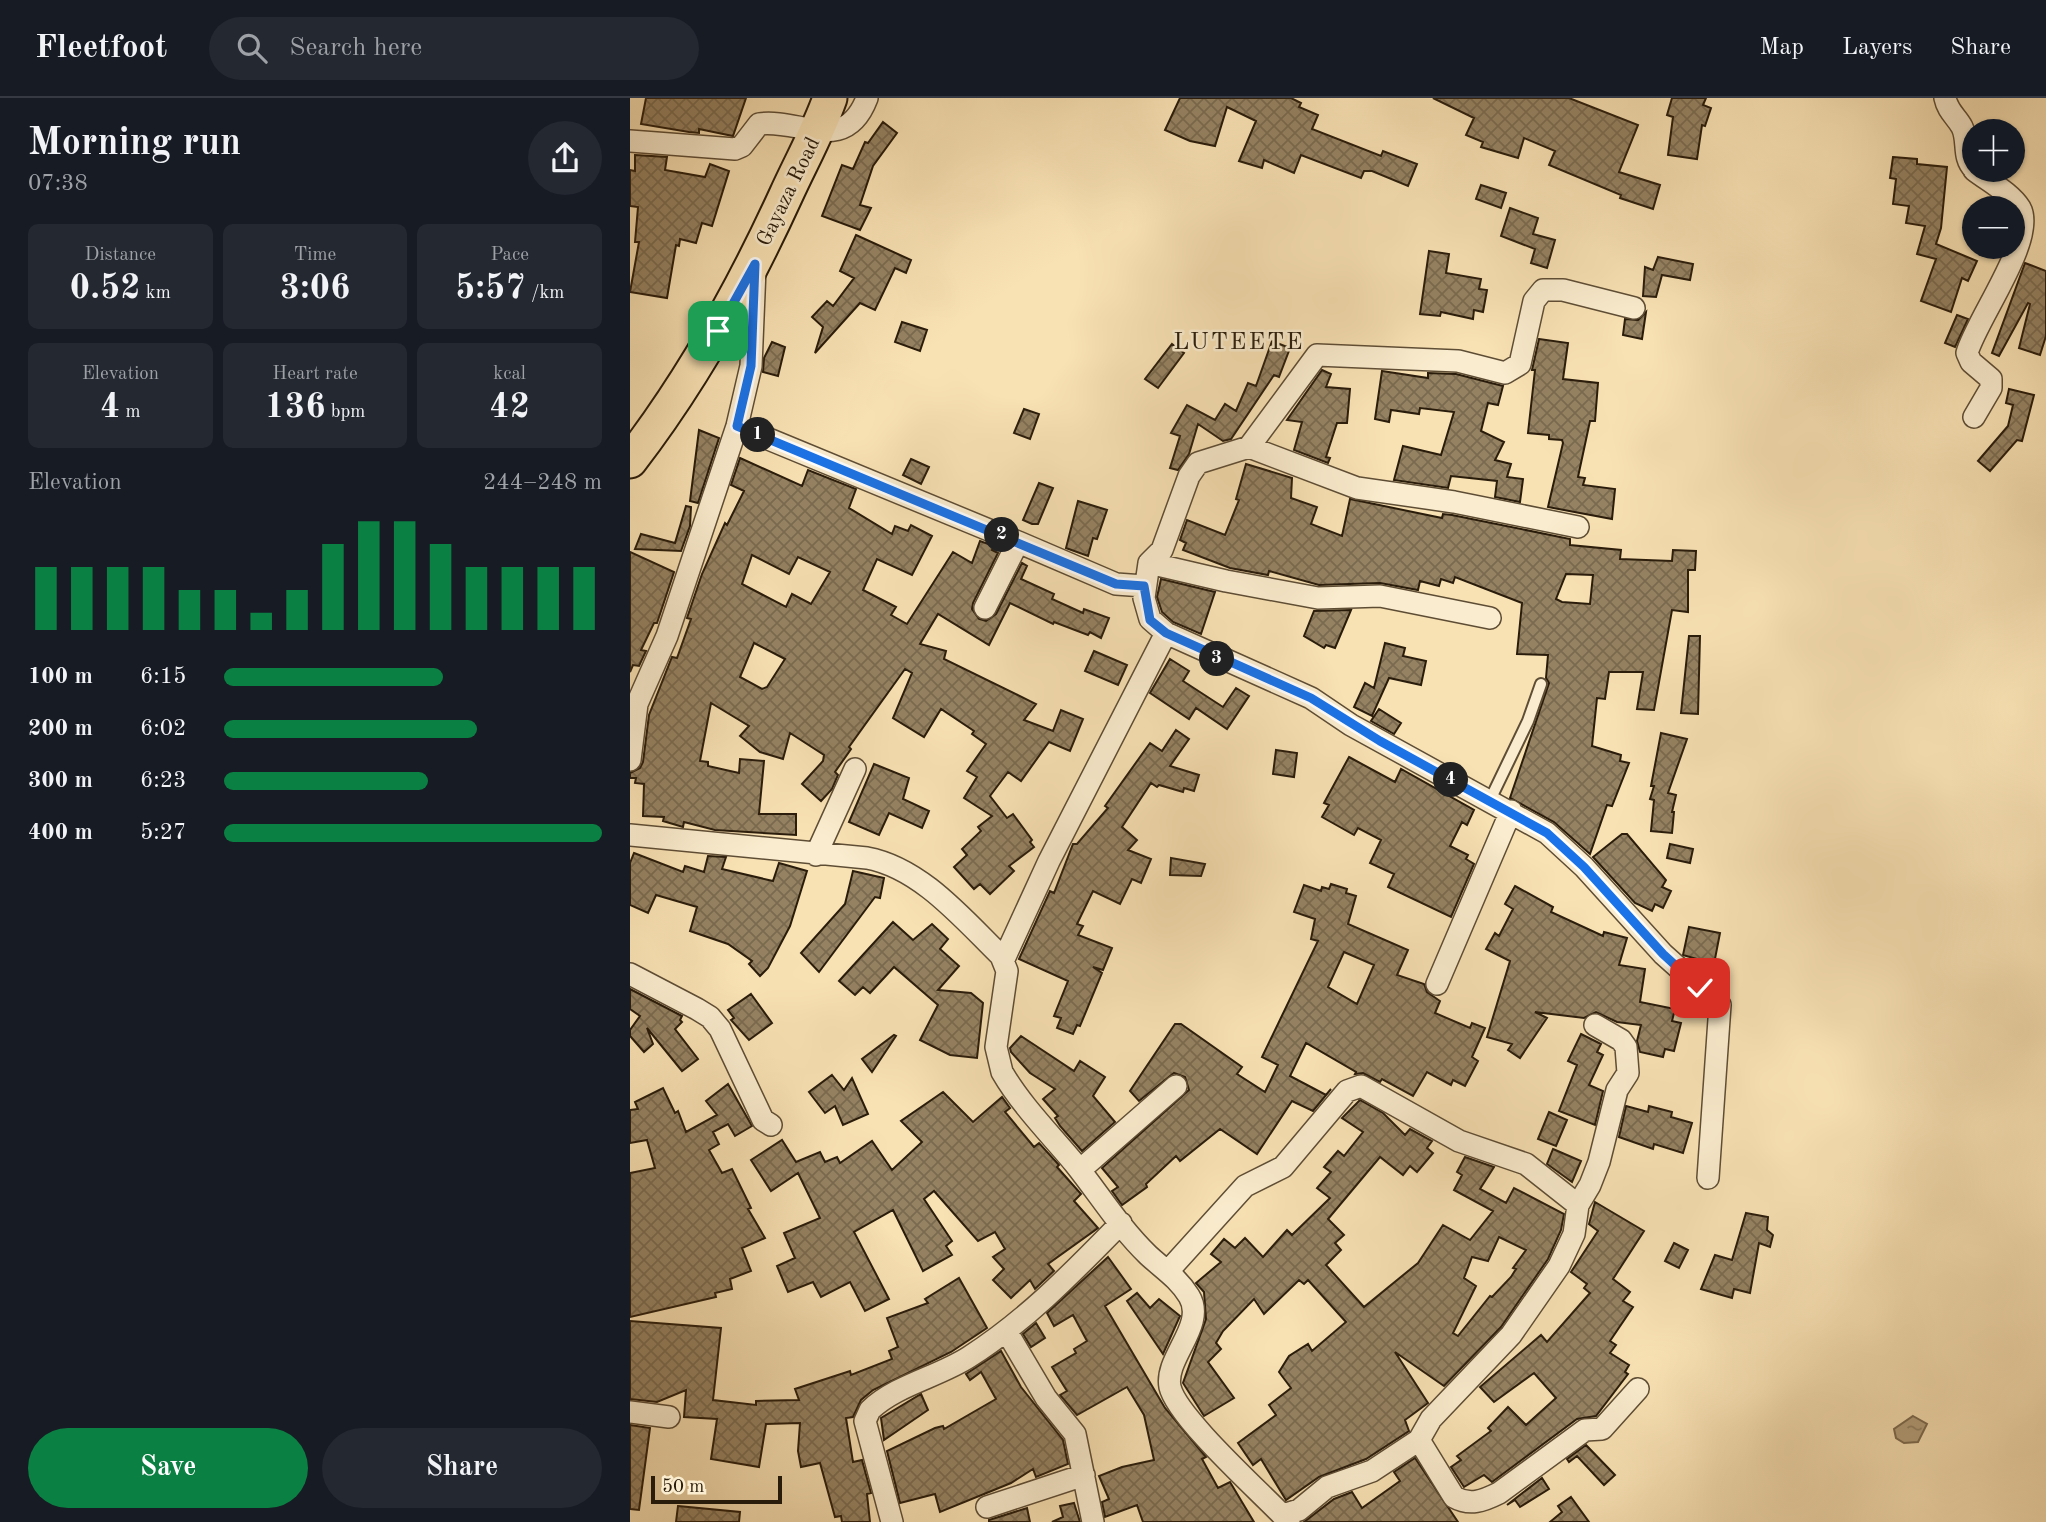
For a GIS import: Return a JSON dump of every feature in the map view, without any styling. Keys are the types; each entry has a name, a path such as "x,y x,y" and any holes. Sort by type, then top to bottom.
{"main road":[{"name":"Gayaza Road","path":"630,461 718,331 755,264 818,131 830,98"}],"street":[{"path":"630,141 729,149 743,146 759,124 818,131 845,128 857,116 867,98"},
{"path":"1945,98 1949,113 1962,127"},
{"path":"1974,417 1991,388 1991,379 1968,358 1968,353 1991,299 2014,260 2023,218 2017,205 1989,182"},
{"path":"631,748 637,705 667,636 737,426 751,366 755,264"},
{"path":"1634,308 1563,290 1544,290 1534,301 1520,364 1505,373 1458,361 1317,355 1249,447 1198,463 1189,476 1162,550 1149,563 1144,586 1150,620 1166,633 1311,698 1380,741 1511,811 1555,838 1663,954 1721,1006 1708,1178"},
{"path":"737,426 1116,584 1144,586"},
{"path":"1249,447 1357,488 1454,502 1578,527"},
{"path":"985,608 1018,542"},
{"path":"1149,563 1214,579 1318,598 1380,596 1490,618"},
{"path":"1004,960 1049,861 1166,633"},
{"path":"816,855 855,769"},
{"path":"1437,984 1511,811"},
{"path":"630,835 867,858 900,868 923,883 1004,960 1007,971 996,1047 998,1059 1009,1083 1121,1223 1149,1256 1169,1270 1193,1304 1192,1318 1170,1373 1172,1392 1201,1431 1286,1519 1327,1487 1372,1471 1419,1440 1432,1419 1497,1353 1559,1266 1574,1234 1578,1205 1590,1185 1617,1090 1628,1073 1626,1046 1621,1040 1595,1025"},
{"path":"630,974 710,1017 720,1029 763,1120 771,1125"},
{"path":"1080,1170 1176,1086"},
{"path":"1169,1270 1245,1186 1283,1167 1347,1091 1361,1086 1459,1141 1526,1164 1578,1205"},
{"path":"892,1522 866,1415 879,1403 952,1368 1007,1332 1069,1278 1121,1223"},
{"path":"1007,1332 1046,1398 1075,1434 1093,1522"},
{"path":"1419,1440 1454,1497 1471,1503 1483,1501 1499,1493 1585,1430 1602,1429 1639,1390"},
{"path":"630,1412 669,1417"},
{"path":"987,1507 1084,1475"}],"lane":[{"path":"1490,800 1528,720 1541,684"}],"water":[{"path":"1913,1416 1927,1424 1918,1442 1904,1443 1896,1438 1894,1429"}],"building":[{"path":"646,98 746,98 733,136 699,129 699,133 641,124"},
{"path":"1180,98 1291,98 1301,103 1299,107 1318,115 1312,129 1381,156 1383,151 1417,164 1408,186 1372,171 1364,171 1361,178 1301,155 1294,173 1264,160 1262,168 1239,161 1256,121 1227,107 1215,146 1190,141 1165,130"},
{"path":"1433,98 1569,98 1638,125 1619,172 1660,185 1653,209 1620,198 1621,195 1549,165 1555,151 1524,138 1518,158 1481,147 1483,142 1466,135 1474,118"},
{"path":"1672,98 1706,98 1703,105 1711,108 1705,126 1702,125 1697,159 1668,155 1673,117 1667,115"},
{"path":"883,122 897,133 873,166 860,205 871,208 860,230 822,216 842,165 853,169 865,142 868,143"},
{"path":"635,155 667,157 665,170 705,177 710,164 729,171 712,226 702,223 696,243 680,239 679,246 676,245 667,298 630,292 639,242 635,242 638,207 630,206 630,170 635,171"},
{"path":"1893,157 1917,159 1917,164 1947,167 1941,228 1936,244 1962,255 1962,259 1977,261 1968,281 1962,278 1951,312 1921,301 1936,259 1917,254 1925,226 1906,223 1909,206 1893,204 1896,179 1890,178"},
{"path":"1481,185 1506,193 1501,208 1476,199"},
{"path":"1510,208 1538,218 1533,234 1555,240 1547,268 1531,263 1535,249 1501,236"},
{"path":"856,235 911,260 906,273 895,268 875,310 860,303 815,353 823,327 812,317 827,301 833,306 854,278 840,271"},
{"path":"1429,251 1449,254 1446,273 1481,279 1479,289 1487,290 1483,312 1474,310 1473,319 1441,312 1440,316 1420,314"},
{"path":"1658,257 1693,264 1690,280 1662,275 1656,297 1643,296 1645,267 1653,270"},
{"path":"2025,263 2046,271 2046,336 2040,355 2019,348 2030,304 2028,303 1999,356 1992,353"},
{"path":"1646,312 1642,339 1623,335 1625,319 1638,320"},
{"path":"1957,315 1968,319 1955,347 1945,343"},
{"path":"902,322 927,330 920,351 895,342"},
{"path":"1539,339 1568,343 1563,379 1598,383 1595,421 1590,421 1578,477 1585,478 1583,485 1615,489 1612,519 1548,507 1563,443 1562,440 1549,439 1549,435 1528,433 1535,370 1532,370"},
{"path":"1272,341 1290,348 1279,377 1274,375 1231,439 1223,441 1198,424 1189,454 1178,470 1170,468 1180,436 1171,433 1187,405 1215,420 1225,404 1236,411 1248,383 1256,386"},
{"path":"772,342 785,347 778,376 763,372 764,358"},
{"path":"1172,344 1184,353 1158,388 1145,379"},
{"path":"1322,370 1331,374 1326,387 1350,389 1347,423 1337,423 1326,457 1330,458 1328,463 1294,450 1302,422 1287,420"},
{"path":"1382,371 1428,378 1428,373 1456,374 1503,386 1498,405 1488,403 1481,431 1504,442 1495,460 1511,464 1507,477 1523,479 1520,502 1495,497 1497,481 1451,476 1448,488 1394,480 1403,446 1441,455 1454,412 1420,408 1419,414 1391,410 1389,422 1375,419"},
{"path":"2009,389 2034,395 2022,441 2017,440 1990,471 1978,461 2008,426 2013,405 2006,403"},
{"path":"1024,409 1039,414 1030,439 1014,433"},
{"path":"699,430 719,438 698,503 690,501"},
{"path":"740,458 802,486 808,470 856,489 849,508 892,534 895,526 908,531 911,525 932,536 912,575 877,559 863,590 896,607 891,615 907,624 953,552 972,563 980,541 994,546 992,550 998,553 973,603 972,609 979,619 986,621 996,614 1022,563 1027,566 1021,579 1054,594 1052,599 1083,613 1084,609 1109,618 1101,638 1090,632 1088,635 1054,622 1053,624 1010,603 989,645 938,614 920,644 946,651 944,659 1036,704 1024,720 1053,731 1061,710 1083,719 1070,751 1049,742 1021,781 1008,772 990,796 1007,818 1013,814 1034,847 1009,866 1014,871 990,894 980,884 974,889 954,867 967,855 962,849 981,831 978,827 992,816 964,798 977,777 967,771 986,744 972,734 974,731 941,709 924,737 893,718 912,673 905,669 849,747 851,749 835,772 838,775 832,789 821,801 802,784 823,761 824,755 790,733 783,759 760,752 740,736 749,726 711,703 700,761 708,762 708,766 739,773 740,759 764,761 759,814 796,814 796,835 715,830 684,822 683,827 663,821 664,817 643,816 644,784 635,783 636,778 630,778 630,773 640,768 643,762 649,715 672,657 677,658 691,619 687,618 702,574 725,523 727,525 744,491 731,485","holes":["752,555 789,574 798,557 830,572 811,604 792,594 786,607 742,584","754,643 785,659 767,687 762,689 740,677"]},
{"path":"911,459 929,467 921,484 903,475"},
{"path":"1246,464 1292,478 1291,498 1317,507 1311,524 1342,536 1350,499 1442,518 1443,514 1452,515 1570,539 1570,545 1621,550 1620,559 1672,561 1673,550 1696,551 1695,570 1688,570 1688,612 1672,610 1654,710 1637,709 1643,672 1609,672 1605,699 1597,698 1592,746 1621,755 1620,761 1629,763 1612,806 1607,805 1590,854 1554,822 1510,798 1549,683 1546,678 1548,655 1517,654 1522,603 1455,577 1453,583 1441,579 1439,586 1420,581 1418,590 1380,583 1319,585 1269,571 1268,575 1230,568 1183,550 1186,543 1180,540 1187,520 1225,535 1239,500 1236,499","holes":["1566,574 1593,575 1590,604 1556,599"]},
{"path":"1039,483 1053,488 1038,524 1032,524 1023,520"},
{"path":"1078,501 1107,510 1097,539 1093,538 1088,556 1066,548"},
{"path":"686,506 691,507 690,526 681,551 635,549 641,534 675,543"},
{"path":"630,552 674,572 657,623 654,623 641,650 646,651 639,666 633,665 630,672"},
{"path":"1161,579 1215,592 1201,634 1173,622 1162,612 1157,597"},
{"path":"1351,610 1335,648 1326,645 1324,648 1304,636 1314,611"},
{"path":"1689,636 1700,636 1698,714 1681,713"},
{"path":"1385,643 1405,648 1403,656 1426,661 1421,685 1389,678 1372,716 1354,707 1365,683 1374,688"},
{"path":"1094,651 1127,665 1118,685 1085,671"},
{"path":"1170,659 1189,671 1183,681 1223,707 1236,688 1249,696 1227,729 1196,708 1189,719 1150,693"},
{"path":"1379,709 1401,723 1394,734 1371,721"},
{"path":"1176,730 1189,739 1170,766 1199,775 1194,791 1184,788 1183,792 1159,785 1157,787 1151,783 1122,827 1137,840 1128,850 1151,859 1141,883 1132,879 1120,904 1093,891 1077,924 1083,926 1078,935 1112,948 1103,970 1093,967 1102,973 1080,1026 1077,1025 1073,1034 1057,1028 1061,1018 1054,1016 1068,981 1019,959 1050,891 1054,893 1073,844 1077,844 1108,808 1105,806 1150,743 1162,751"},
{"path":"1661,733 1687,739 1668,793 1676,795 1672,812 1672,833 1651,831 1654,800 1650,799 1654,786 1651,786"},
{"path":"1276,750 1297,753 1294,777 1273,774"},
{"path":"1349,757 1395,782 1401,769 1474,810 1467,825 1462,822 1450,846 1468,855 1466,859 1474,864 1451,917 1388,887 1394,874 1370,863 1381,840 1358,828 1354,835 1322,817 1329,805 1324,803"},
{"path":"874,764 909,778 903,799 929,811 922,828 889,813 879,835 849,822"},
{"path":"1622,834 1627,834 1666,880 1662,887 1671,891 1663,908 1655,904 1652,911 1635,903 1593,857"},
{"path":"1670,844 1693,849 1690,863 1667,858"},
{"path":"634,853 683,872 685,866 704,872 708,856 726,857 722,869 773,881 779,863 807,871 790,926 768,968 760,976 749,964 752,961 728,944 690,931 697,907 656,895 648,913 630,905 630,863"},
{"path":"1171,858 1205,864 1201,876 1170,875"},
{"path":"853,871 884,878 880,898 875,897 819,972 801,953 845,904"},
{"path":"1331,884 1347,889 1346,893 1356,896 1348,924 1408,950 1397,975 1424,984 1427,992 1440,1001 1435,1013 1470,1028 1472,1023 1485,1028 1472,1057 1478,1061 1465,1086 1453,1080 1451,1085 1427,1072 1413,1096 1382,1079 1380,1082 1363,1073 1355,1074 1356,1072 1306,1043 1290,1076 1326,1095 1331,1089 1313,1111 1292,1101 1257,1154 1220,1129 1180,1161 1176,1156 1146,1184 1147,1187 1122,1205 1112,1191 1118,1187 1102,1168 1189,1090 1185,1077 1174,1073 1139,1101 1130,1091 1175,1024 1181,1024 1242,1067 1237,1074 1265,1092 1278,1065 1262,1057 1318,941 1311,939 1315,919 1294,912 1304,885 1321,891 1322,887 1329,889","holes":["1344,952 1374,965 1357,1004 1328,987"]},
{"path":"1515,886 1553,907 1551,912 1603,936 1604,932 1627,938 1619,965 1645,969 1640,1002 1675,1009 1672,1021 1681,1023 1674,1051 1665,1049 1663,1057 1640,1052 1637,1041 1641,1025 1617,1022 1596,1012 1584,1018 1535,1012 1547,1018 1520,1058 1508,1050 1512,1044 1487,1037 1510,961 1486,949 1495,933 1499,936 1513,909 1505,904"},
{"path":"893,922 913,940 932,924 948,939 940,949 959,966 938,990 971,993 983,1003 977,1058 950,1055 920,1040 938,1005 894,967 870,993 863,987 855,995 839,981"},
{"path":"1689,927 1720,933 1714,964 1683,955"},
{"path":"630,989 682,1016 682,1022 675,1029 698,1059 682,1071 647,1028 653,1044 644,1052 630,1036 630,1030 640,1016 630,1009"},
{"path":"751,994 772,1023 749,1040 731,1020 734,1018 728,1010"},
{"path":"1581,1034 1601,1044 1597,1052 1603,1055 1589,1085 1603,1091 1595,1125 1559,1111 1577,1065 1568,1061"},
{"path":"896,1036 872,1072 862,1059"},
{"path":"1021,1036 1074,1071 1080,1061 1105,1077 1093,1096 1115,1122 1082,1151 1060,1126 1055,1118 1058,1116 1043,1099 1055,1089 1030,1073 1011,1052 1010,1048"},
{"path":"832,1075 844,1090 852,1078 868,1114 843,1125 835,1106 825,1113 809,1092"},
{"path":"728,1084 752,1126 735,1136 728,1124 713,1132 719,1144 709,1150 722,1173 732,1169 751,1208 748,1209 765,1238 742,1248 751,1271 730,1279 732,1289 715,1293 716,1297 630,1317 630,1173 655,1168 647,1140 630,1143 630,1110 638,1109 635,1102 663,1088 675,1113 678,1111 686,1132 717,1115 706,1101"},
{"path":"943,1092 973,1122 1002,1097 1010,1108 1005,1112 1034,1147 1039,1143 1059,1165 1057,1167 1081,1194 1074,1201 1098,1228 1048,1264 1054,1271 1035,1289 1030,1280 1011,1298 993,1280 1004,1269 993,1257 1005,1249 995,1232 978,1241 934,1191 924,1199 952,1241 946,1246 952,1255 923,1271 893,1210 854,1232 889,1299 865,1311 850,1282 821,1297 813,1282 788,1292 777,1266 795,1258 784,1233 820,1218 798,1173 771,1191 751,1160 782,1140 796,1162 820,1152 825,1162 837,1157 840,1163 872,1141 892,1170 922,1142 901,1121"},
{"path":"1360,1100 1383,1113 1405,1135 1410,1129 1432,1141 1427,1148 1433,1153 1417,1172 1410,1166 1403,1175 1380,1157 1328,1219 1344,1235 1335,1243 1341,1250 1326,1265 1364,1307 1418,1263 1443,1225 1470,1240 1493,1211 1454,1190 1462,1175 1457,1172 1465,1157 1494,1167 1480,1189 1506,1203 1514,1188 1564,1214 1561,1230 1548,1259 1501,1327 1444,1386 1395,1352 1428,1403 1405,1420 1409,1431 1366,1459 1319,1477 1286,1500 1261,1459 1253,1465 1238,1443 1276,1415 1269,1405 1291,1388 1279,1372 1289,1356 1308,1344 1312,1351 1346,1322 1308,1280 1304,1284 1299,1280 1264,1314 1254,1299 1223,1331 1216,1343 1221,1349 1208,1362 1234,1398 1204,1416 1183,1383 1206,1319 1204,1292 1196,1283 1221,1262 1211,1254 1224,1239 1235,1248 1245,1238 1263,1257 1287,1230 1292,1235 1330,1198 1317,1188 1331,1172 1324,1167 1338,1151 1344,1156 1363,1132 1342,1118","holes":["1499,1237 1526,1250 1513,1268 1516,1269 1511,1277 1490,1296 1458,1336 1453,1333 1476,1286 1464,1278 1472,1257 1488,1261"]},
{"path":"1626,1106 1648,1112 1649,1106 1672,1112 1671,1117 1692,1123 1683,1153 1654,1144 1653,1149 1619,1137"},
{"path":"1549,1112 1567,1120 1556,1146 1538,1139"},
{"path":"1553,1149 1581,1161 1572,1182 1547,1164"},
{"path":"1595,1202 1644,1231 1613,1279 1630,1292 1623,1301 1633,1307 1610,1341 1616,1345 1610,1353 1629,1365 1625,1372 1628,1374 1596,1416 1577,1419 1492,1482 1484,1475 1464,1487 1451,1467 1461,1460 1457,1456 1491,1431 1488,1428 1508,1407 1526,1425 1556,1398 1534,1373 1494,1402 1480,1387 1541,1335 1547,1342 1590,1293 1584,1288 1587,1284 1571,1272 1598,1231 1589,1224"},
{"path":"1746,1213 1768,1217 1767,1230 1773,1235 1770,1247 1759,1243 1750,1293 1734,1289 1732,1298 1701,1289 1715,1255 1732,1260"},
{"path":"1674,1243 1688,1250 1679,1268 1665,1261"},
{"path":"1108,1257 1131,1289 1105,1306 1165,1408 1206,1457 1202,1459 1218,1488 1230,1482 1254,1522 1143,1522 1137,1505 1105,1517 1102,1502 1109,1499 1099,1476 1122,1467 1154,1460 1144,1415 1127,1387 1077,1415 1060,1395 1067,1391 1052,1367 1076,1353 1074,1349 1087,1341 1073,1315 1054,1326 1047,1313"},
{"path":"959,1278 987,1328 951,1352 873,1390 861,1400 853,1417 846,1418 853,1462 862,1460 871,1493 867,1494 870,1522 842,1522 841,1516 835,1517 820,1463 801,1467 798,1451 800,1423 766,1424 759,1467 711,1459 717,1419 684,1417 686,1390 657,1402 630,1399 630,1321 721,1328 713,1400 756,1405 756,1401 799,1400 795,1389 850,1371 851,1375 892,1359 889,1351 898,1347 887,1318 928,1303 925,1299"},
{"path":"1137,1293 1150,1308 1159,1299 1180,1316 1163,1354 1127,1301"},
{"path":"1036,1323 1045,1338 1031,1347 1023,1334"},
{"path":"1001,1351 1021,1387 1063,1440 1068,1464 1036,1477 1033,1469 1011,1483 940,1512 935,1494 900,1503 887,1451 935,1428 943,1426 944,1429 996,1399 981,1372 970,1380 966,1374"},
{"path":"921,1394 928,1410 884,1440 881,1418"},
{"path":"630,1425 650,1428 639,1510 630,1509"},
{"path":"1586,1445 1615,1475 1604,1485 1577,1456 1569,1462 1567,1459"},
{"path":"1415,1458 1458,1522 1304,1522 1334,1499 1352,1492 1362,1508 1400,1481 1394,1472"},
{"path":"1542,1478 1549,1489 1520,1507 1515,1500 1507,1505"},
{"path":"1571,1497 1589,1522 1550,1522 1562,1512 1558,1506"},
{"path":"1074,1503 1080,1522 1052,1522 1063,1517 1060,1506"},
{"path":"678,1506 740,1512 739,1522 676,1522"},
{"path":"1027,1508 1030,1522 989,1522 989,1520"}],"district":[{"name":"LUTEETE","path":"1239,343"}],"route":[{"path":"718,331 755,264 751,366 737,426 1116,584 1144,586 1150,620 1166,633 1202,652 1311,698 1352,725 1555,838 1663,954 1700,988"}]}
